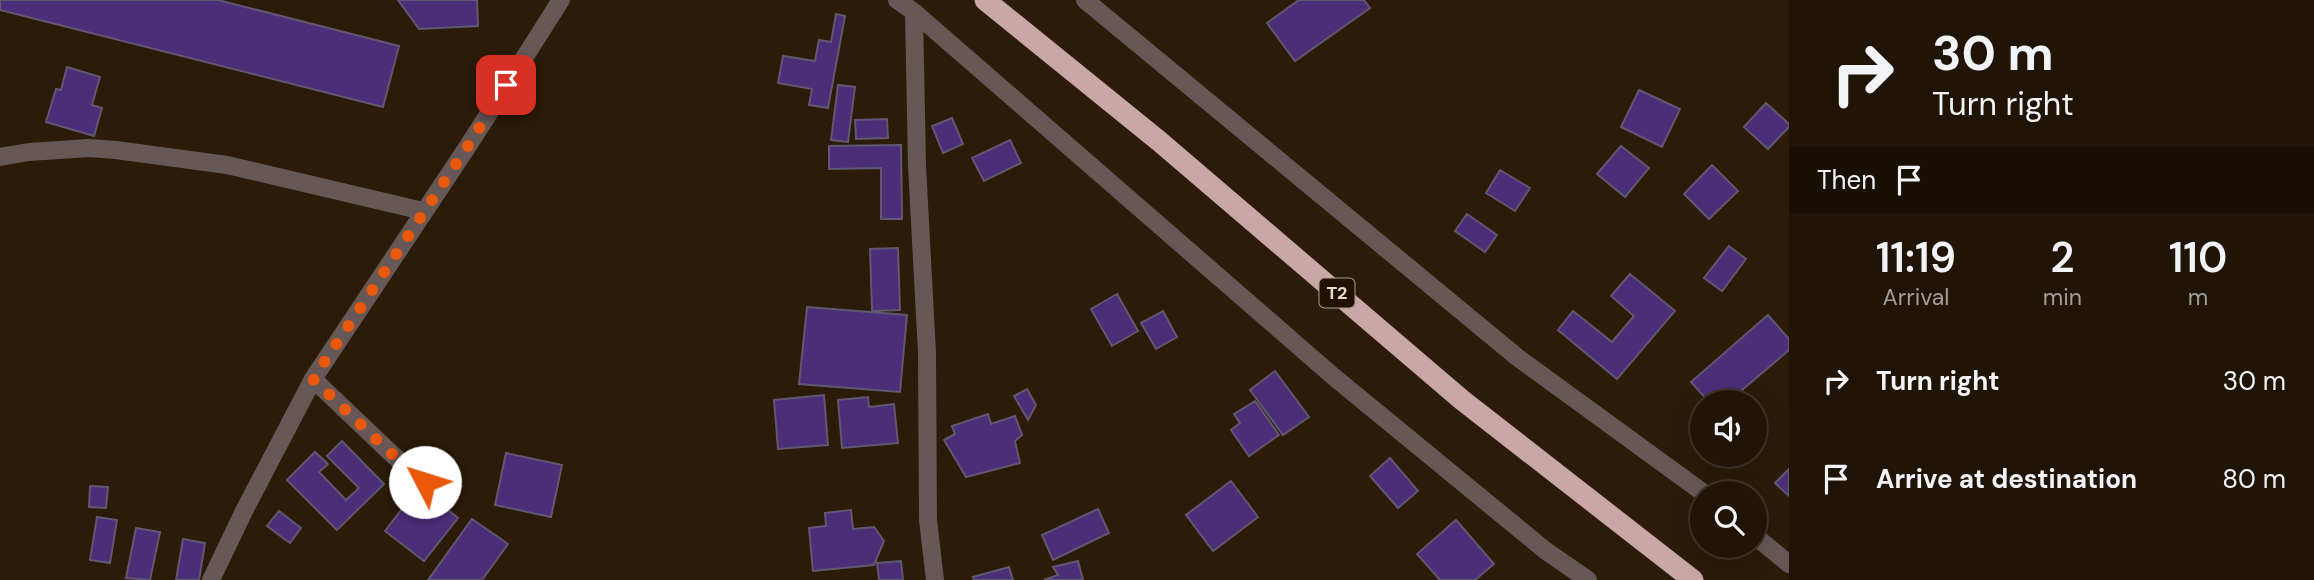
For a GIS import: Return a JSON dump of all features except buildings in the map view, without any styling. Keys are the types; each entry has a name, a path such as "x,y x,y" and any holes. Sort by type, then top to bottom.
{"highway":[{"name":"T2","path":"985,0 1159,141 1462,400 1693,580"}],"street":[{"path":"211,580 313,379 468,146 561,0"},
{"path":"897,0 1334,377 1546,551 1588,580"},
{"path":"1085,0 1517,357 1690,483"},
{"path":"914,12 917,166 927,353 928,520 935,580"},
{"path":"0,157 89,148 116,150 227,165 423,211"},
{"path":"313,379 425,482"},
{"path":"1767,546 1789,565"}],"route":[{"path":"425,482 313,379 506,85"}]}
